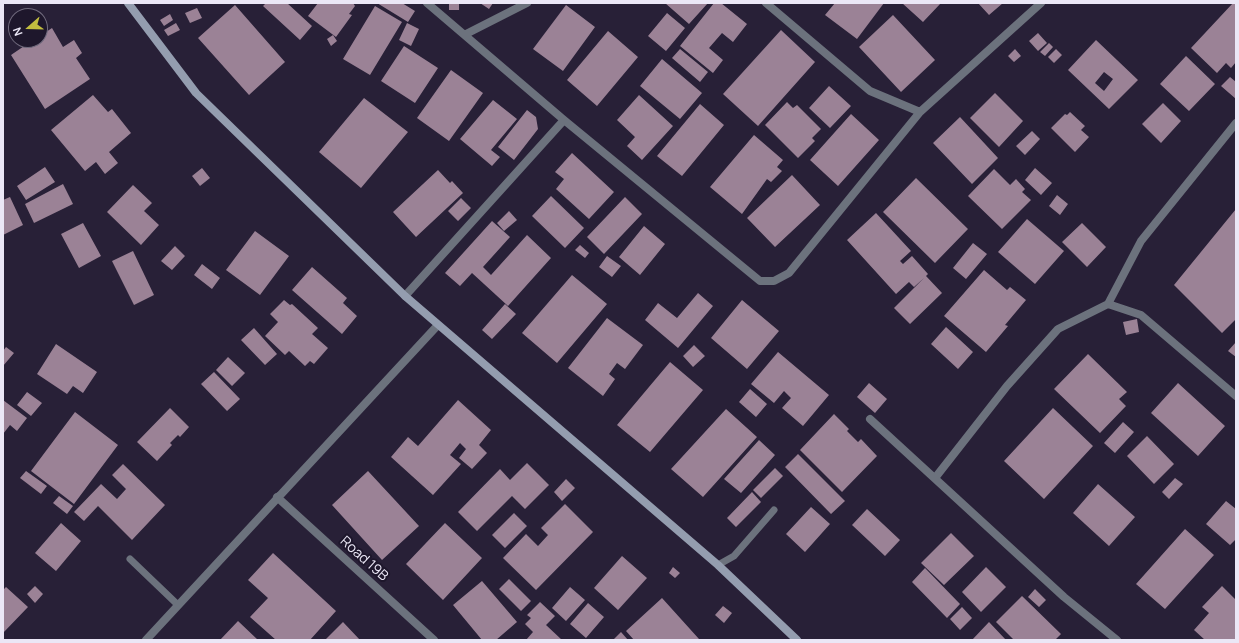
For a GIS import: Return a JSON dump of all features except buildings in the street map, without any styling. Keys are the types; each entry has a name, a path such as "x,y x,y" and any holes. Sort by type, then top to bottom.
{"street":[{"path":"128,3 196,93 405,296 437,326 718,565 797,640"},
{"path":"427,3 466,34 564,120 760,281 774,281 789,273 920,112 1041,3"},
{"path":"466,34 528,3"},
{"path":"766,3 870,91 920,112"},
{"path":"405,296 564,120"},
{"path":"934,478 1007,386 1058,329 1108,304 1141,241 1236,123"},
{"path":"1108,304 1140,315 1236,396"},
{"path":"146,640 437,326"},
{"path":"870,418 1064,597 1117,640"},
{"name":"Road 19B","path":"278,497 434,640"}],"lane":[{"path":"718,565 734,556 774,510"},
{"path":"130,559 178,605"}]}
